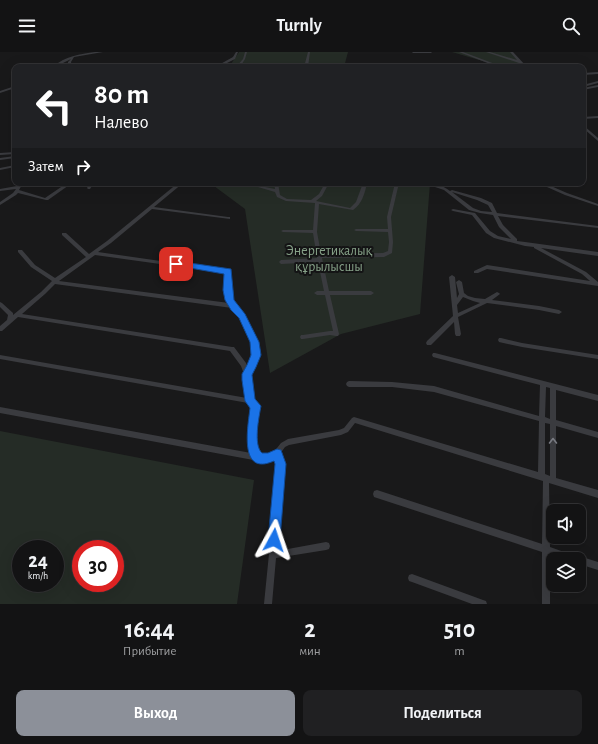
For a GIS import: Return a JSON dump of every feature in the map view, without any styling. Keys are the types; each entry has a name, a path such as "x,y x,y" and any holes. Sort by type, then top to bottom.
{"street":[{"path":"58,64 75,56 102,52"},
{"path":"223,64 234,58 237,52"},
{"path":"240,64 245,58 246,52"},
{"path":"307,64 309,52"},
{"path":"413,52 431,52"},
{"path":"460,52 493,64"},
{"path":"487,52 520,62"},
{"path":"511,52 520,62"},
{"path":"69,64 69,62 75,56"},
{"path":"586,74 598,73"},
{"path":"586,85 598,82"},
{"path":"586,88 598,86"},
{"path":"0,92 12,88"},
{"path":"586,118 598,117"},
{"path":"586,129 598,140"},
{"path":"0,154 12,152"},
{"path":"0,159 12,157"},
{"path":"0,169 12,167"},
{"path":"0,190 19,187 46,199 66,186"},
{"path":"0,329 55,282 152,208 176,186"},
{"path":"276,186 276,191 279,197 286,200 314,202 352,209 355,207 360,198 364,186"},
{"path":"303,337 330,333 336,334 326,292 315,232 314,202 321,195 326,186"},
{"path":"281,262 386,254 390,252 389,217 395,186"},
{"path":"435,186 487,202 496,214 501,226 517,241"},
{"path":"547,186 598,205"},
{"path":"0,204 11,198 19,187"},
{"path":"260,187 276,191"},
{"path":"447,190 474,210 598,227"},
{"path":"152,208 228,218"},
{"path":"453,210 473,214 481,226 492,235 532,245 598,254"},
{"path":"356,230 390,231"},
{"path":"283,231 315,232"},
{"path":"64,234 88,257"},
{"path":"532,245 584,273 598,284"},
{"path":"20,251 33,266 55,282 233,306"},
{"path":"93,253 228,272 228,295 233,306 242,316 254,342 256,355 252,367 247,374"},
{"path":"476,272 487,267 598,284"},
{"path":"452,278 456,303 458,334"},
{"path":"459,282 462,294 466,298 558,312"},
{"path":"317,293 371,293"},
{"path":"456,303 462,294"},
{"path":"429,342 456,316 486,302 497,294"},
{"path":"0,304 11,314 8,322"},
{"path":"16,315 232,349 244,365 247,374 250,401"},
{"path":"501,340 522,345 598,357"},
{"path":"435,355 598,398"},
{"path":"0,357 250,401 256,406 252,435 253,450 259,458"},
{"path":"350,384 372,383 420,386 598,435"},
{"path":"543,384 542,419 546,478 546,604"},
{"path":"546,478 553,422 553,386"},
{"path":"0,410 259,458 268,458 277,454 283,445 288,442 339,433 346,430 354,420 598,494"},
{"path":"268,604 281,464 277,454"},
{"path":"377,494 555,552"},
{"path":"273,555 326,546"},
{"path":"586,562 598,566"},
{"path":"412,578 483,604"}],"green space":[{"path":"239,52 348,52 345,64 231,64"},
{"path":"452,52 511,52 522,64 493,64"},
{"name":"Энергетикалық құрылысшы","path":"214,186 430,186 420,314 341,334 270,373 245,209"},
{"path":"0,431 254,480 237,604 0,604"}],"route":[{"path":"176,264 228,272 227,290 229,300 242,316 254,342 256,355 252,367 247,374 246,380 250,401 256,406 252,435 253,450 259,458 268,458 277,454 281,464 274,540"}]}
